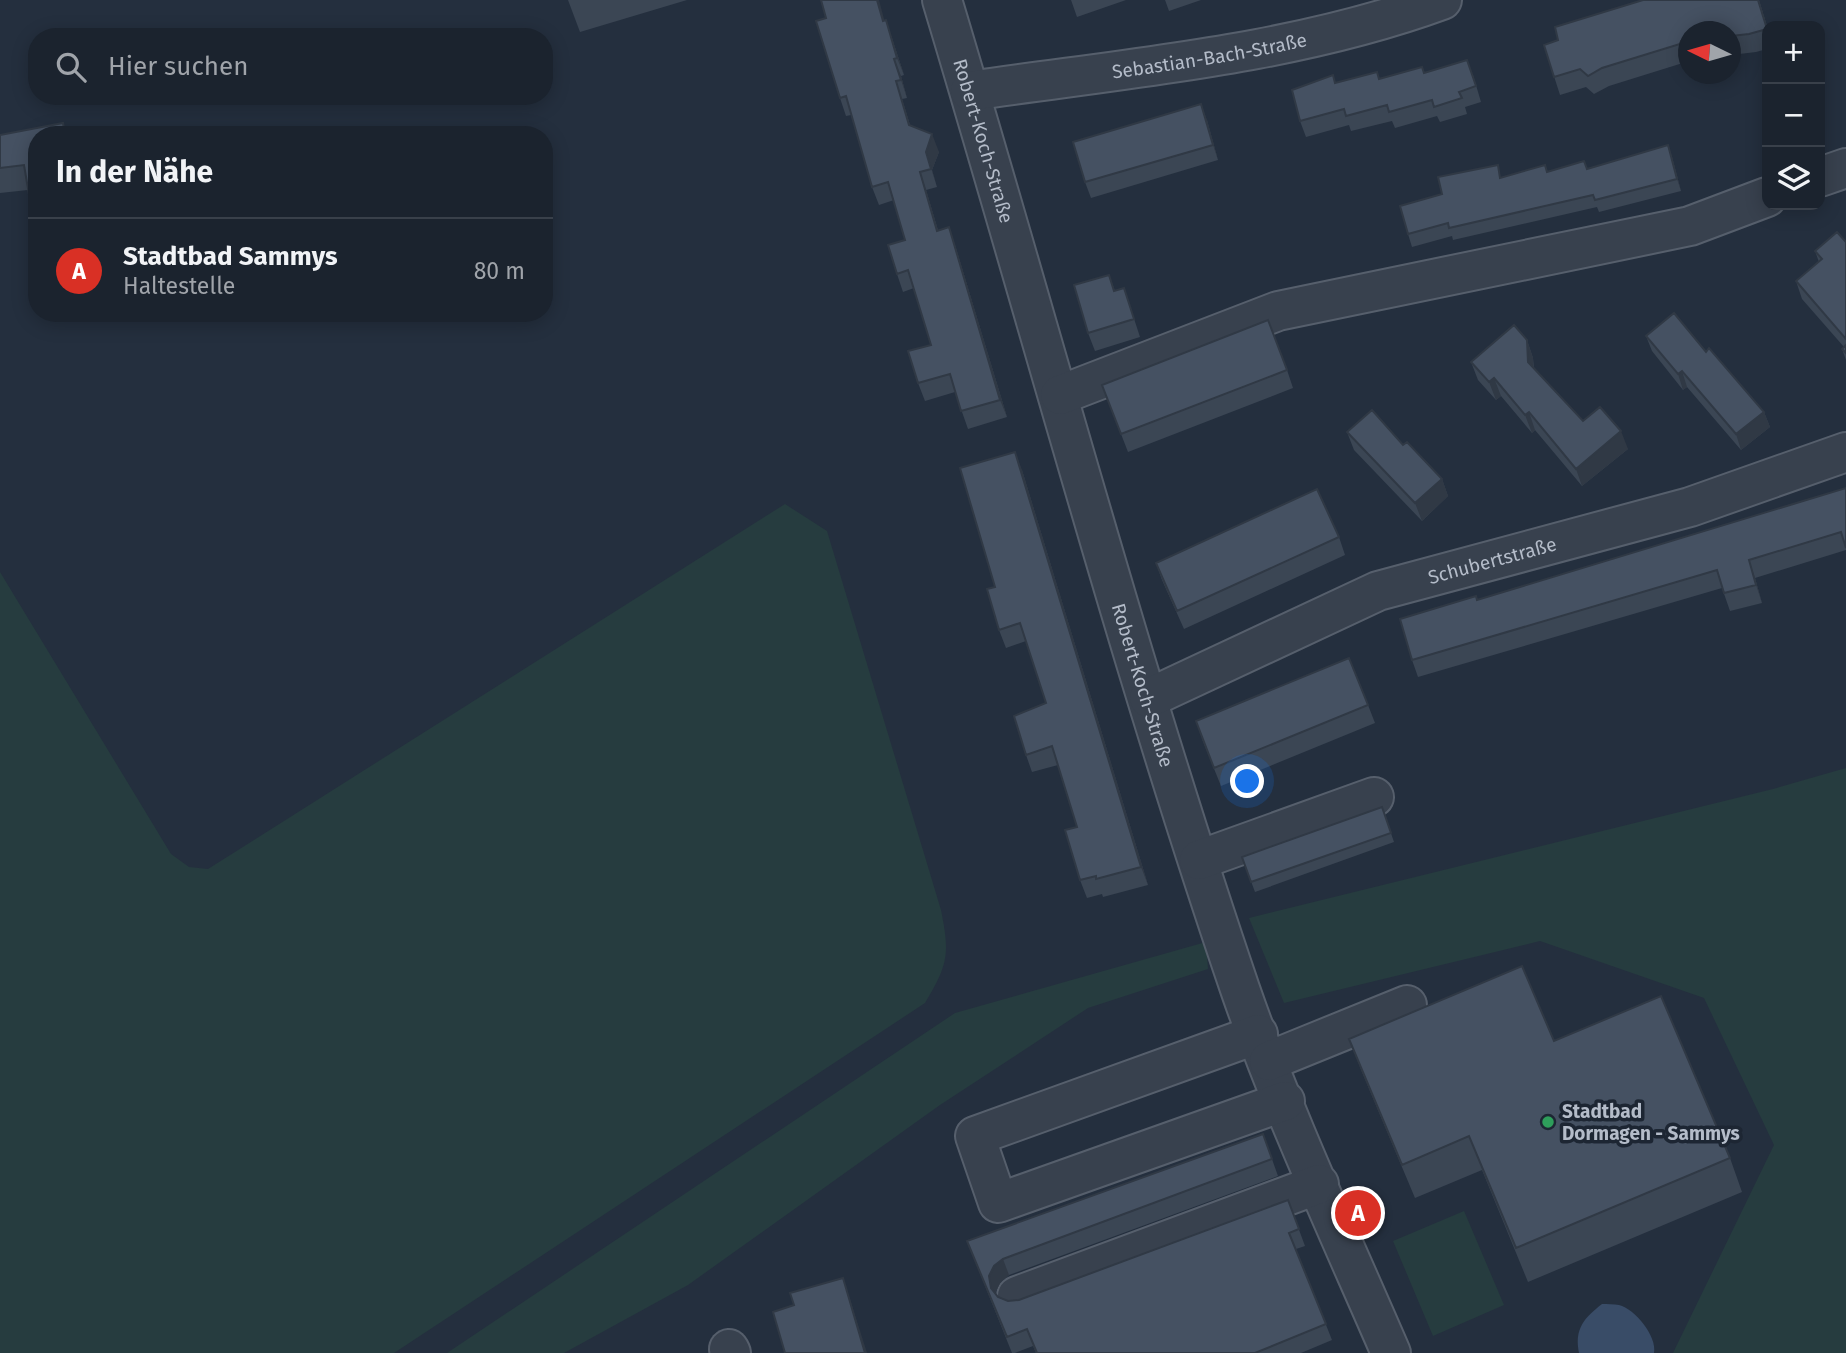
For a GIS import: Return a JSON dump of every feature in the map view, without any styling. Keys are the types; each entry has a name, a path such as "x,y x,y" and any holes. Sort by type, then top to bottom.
{"street":[{"name":"Robert-Koch-Straße","path":"942,0 1199,860 1285,1101 1391,1353"},
{"name":"Sebastian-Bach-Straße","path":"970,91 1281,45 1410,12 1442,0"},
{"path":"1825,175 1846,168"},
{"path":"1060,395 1278,311 1690,226 1762,199"},
{"name":"Schubertstraße","path":"1149,698 1378,591 1690,507 1846,452"},
{"path":"1199,860 1374,797"},
{"path":"1285,1101 998,1203 975,1136 1406,1005"},
{"path":"1017,1296 1319,1184"}],"green space":[{"path":"785,504 827,531 941,910 946,938 945,959 925,1003 394,1353 0,1353 0,572 171,854 189,867 208,869"},
{"path":"1846,768 1846,1353 1673,1353 1774,1145 1704,998 1540,941 1284,1003 1249,918 1773,789"},
{"path":"1206,942 1208,969 1088,1008 940,1105 688,1285 564,1353 447,1353 955,1013"},
{"path":"1464,1211 1504,1305 1433,1336 1393,1241"}],"water":[{"path":"1602,1304 1619,1305 1638,1317 1652,1339 1654,1353 1579,1353 1579,1331 1590,1314"}],"building":[{"path":"821,0 877,0 883,21 886,20 901,80 896,81 909,125 932,134 926,152 931,169 920,172 937,231 949,227 1000,400 961,411 950,374 918,383 908,351 931,345 908,270 897,274 888,245 905,240 888,182 872,187 846,96 840,98 816,21 826,18"},
{"path":"1643,0 1758,0 1765,21 1762,21 1762,30 1741,35 1741,21 1678,21 1678,45 1602,68 1588,76 1580,69 1554,77 1544,45 1558,40 1555,27"},
{"path":"1467,60 1476,86 1459,92 1462,98 1434,107 1432,100 1389,112 1387,105 1346,116 1344,109 1300,121 1292,90 1333,75 1335,83 1377,72 1379,79 1422,67 1424,73"},
{"path":"1201,104 1213,145 1085,182 1073,142"},
{"path":"28,130 28,188 24,165 0,168 0,135"},
{"path":"1668,145 1677,179 1595,200 1593,195 1449,228 1448,223 1408,234 1400,206 1442,194 1438,177 1498,165 1500,178 1545,165 1547,172 1584,161 1587,169"},
{"path":"1837,232 1846,242 1846,339 1796,281 1822,259 1815,251"},
{"path":"1109,275 1114,291 1124,288 1134,319 1088,333 1074,285"},
{"path":"1674,313 1706,352 1709,348 1764,412 1736,434 1682,371 1678,374 1646,336"},
{"path":"1268,320 1287,370 1121,434 1102,385"},
{"path":"1514,325 1527,340 1528,362 1583,421 1600,407 1621,431 1576,469 1529,412 1525,415 1494,378 1489,382 1471,362"},
{"path":"1372,410 1403,445 1407,442 1442,479 1415,503 1347,432"},
{"path":"1015,452 1141,867 1096,879 1096,876 1080,880 1065,830 1077,827 1052,746 1026,755 1014,716 1046,703 1020,623 999,630 987,589 995,587 960,468"},
{"path":"1846,488 1846,548 1841,532 1749,560 1756,585 1724,593 1717,570 1412,660 1400,619 1476,596 1477,600"},
{"path":"1317,489 1339,537 1177,611 1156,563"},
{"path":"1349,658 1368,705 1214,768 1196,721"},
{"path":"1382,807 1391,833 1251,882 1242,857"},
{"name":"Stadtbad Dormagen - Sammys","path":"1522,966 1554,1041 1661,996 1730,1158 1516,1248 1469,1136 1402,1165 1349,1039"},
{"path":"1263,1134 1272,1159 1003,1259 994,1266 989,1276 991,1288 998,1297 1008,1301 1019,1300 1288,1200 1299,1229 1289,1233 1326,1324 1255,1353 1037,1353 1027,1329 1007,1337 967,1241"},
{"path":"843,1278 865,1353 785,1353 773,1312 794,1305 790,1293"}],"place":[{"name":"Stadtbad Dormagen - Sammys","path":"1548,1122"},
{"name":"Stadtbad Sammys","path":"1358,1213"}]}
